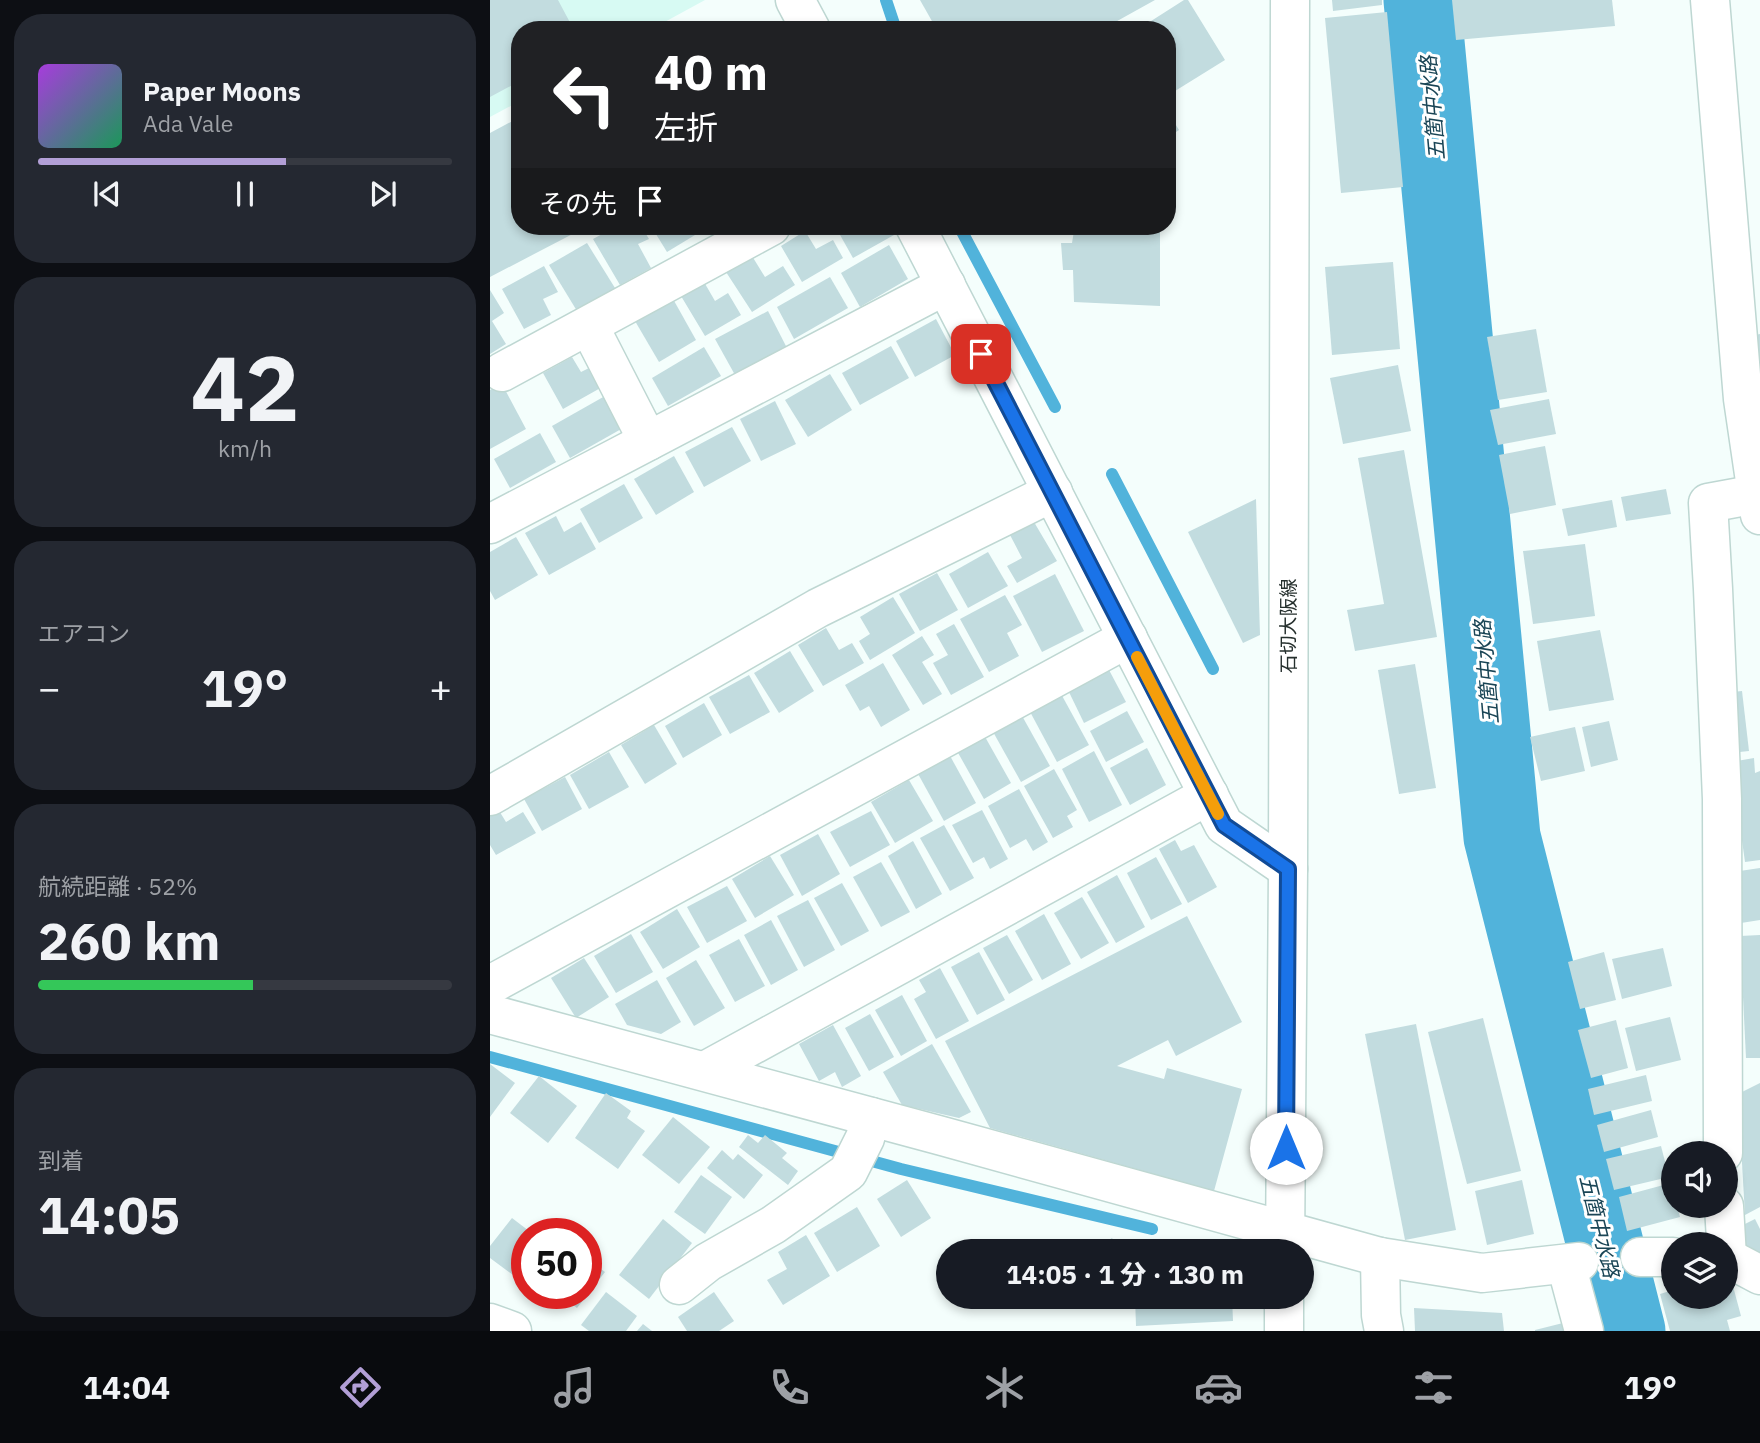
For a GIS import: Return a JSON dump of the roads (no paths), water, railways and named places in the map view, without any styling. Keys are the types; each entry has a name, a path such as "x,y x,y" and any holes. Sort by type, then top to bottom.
{"street":[{"path":"795,0 806,21"},
{"name":"石切大阪線","path":"1285,1239 1290,0"},
{"path":"1710,0 1753,410 1758,505 1708,503 1722,799 1723,1141"},
{"path":"502,372 755,235"},
{"path":"920,235 1224,825 1288,869"},
{"path":"490,524 946,285"},
{"path":"589,326 648,441"},
{"path":"490,796 818,608 1053,492"},
{"path":"490,985 1128,638"},
{"path":"705,1071 1209,795"},
{"path":"490,1014 705,1071 868,1127 1278,1239"},
{"path":"679,1285 708,1262 773,1225 848,1172 868,1127"},
{"path":"1314,1246 1482,1273 1572,1263 1584,1331"},
{"path":"1380,1257 1381,1315 1384,1331"},
{"path":"1284,1309 1284,1331"},
{"path":"490,1323 512,1331"}],"waterway":[{"path":"886,0 893,21"},
{"name":"五箇中水路","path":"1422,0 1502,837 1627,1331"},
{"path":"964,235 1055,407"},
{"path":"1112,474 1213,669"},
{"path":"490,1057 901,1169 1152,1229"}]}
